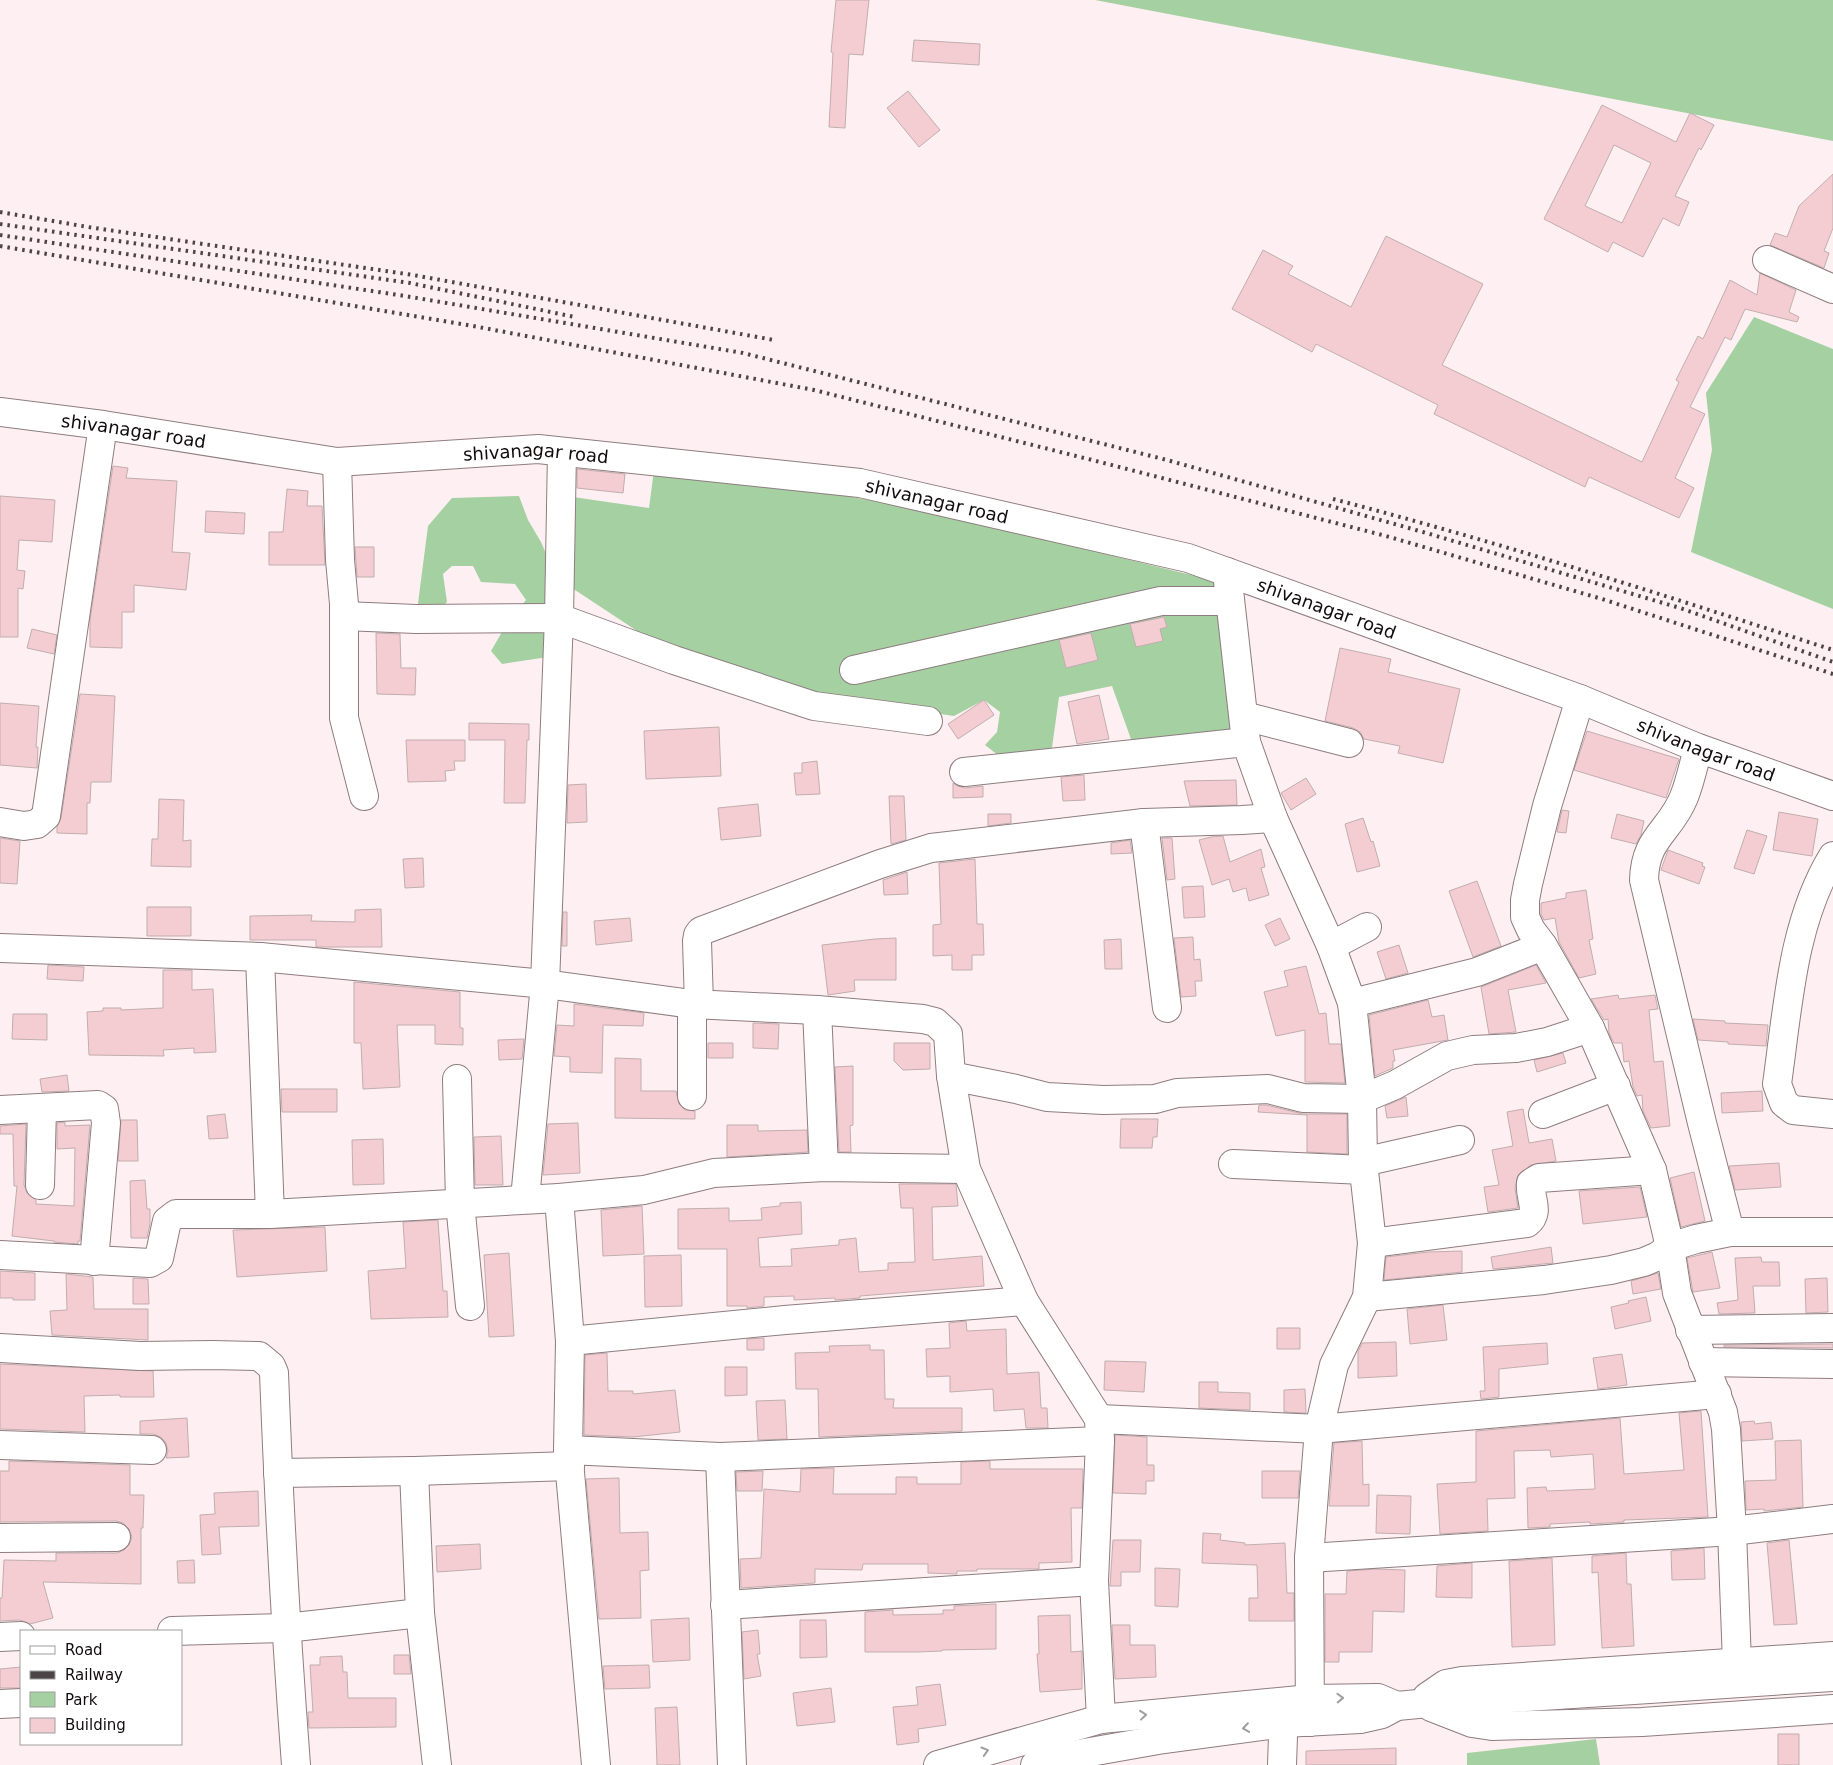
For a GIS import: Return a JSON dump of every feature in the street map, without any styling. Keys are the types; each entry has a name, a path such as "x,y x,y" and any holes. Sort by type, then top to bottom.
{"street":[{"path":"1767,260 1832,285"},
{"name":"shivanagar road","path":"0,412 103,425 337,462 538,449 860,483 1188,558 1580,699 1698,748 1833,796"},
{"path":"0,822 24,826 37,824 46,816 103,425"},
{"path":"524,1199 545,984 559,618 562,452"},
{"path":"337,462 344,616 344,718 364,796"},
{"path":"1228,572 1245,729 1273,818 1331,946 1352,1003 1362,1099 1364,1166 1372,1242 1367,1297 1334,1366 1319,1429 1297,1711 1282,1765"},
{"path":"854,670 1161,601 1230,601"},
{"path":"344,616 559,618 674,660 814,706 928,721"},
{"path":"1580,699 1547,806 1525,900 1525,917 1590,1028 1652,1170 1670,1247 1677,1293 1723,1412 1726,1429 1732,1531 1737,1663"},
{"path":"964,772 1245,729 1349,743"},
{"path":"1698,748 1684,797 1673,818 1652,843 1647,855 1644,867 1644,880 1730,1232"},
{"path":"692,1096 697,941 698,935 706,929 880,864 931,848 1144,823 1273,818"},
{"path":"1144,823 1167,1008"},
{"path":"1833,856 1825,869 1808,913 1795,958 1777,1084 1784,1103 1792,1110 1833,1114"},
{"path":"1331,946 1368,927"},
{"path":"1352,1003 1477,972 1543,946"},
{"path":"0,948 260,957 545,984 696,1004 817,1010 923,1019 936,1022 948,1034 950,1076 966,1168 1024,1301 1100,1430 1094,1582 1101,1719"},
{"path":"260,957 270,1214"},
{"path":"817,1010 824,1167"},
{"path":"950,1076 1046,1097 1104,1100 1155,1098 1177,1093 1268,1089 1303,1098 1362,1099 1395,1085 1447,1056 1473,1050 1516,1048 1547,1042 1590,1028"},
{"path":"457,1079 460,1203 470,1306"},
{"path":"1543,1114 1616,1086"},
{"path":"0,1110 98,1105 104,1109 106,1123 94,1261"},
{"path":"40,1185 42,1108"},
{"path":"1233,1164 1364,1166 1460,1140"},
{"path":"0,1255 150,1263 159,1258 167,1221 176,1214 270,1214 559,1198 644,1190 714,1173 824,1167 966,1168"},
{"path":"1372,1242 1527,1223 1533,1218 1535,1211 1530,1190 1531,1183 1539,1178 1652,1170"},
{"path":"559,1198 570,1341 569,1458 596,1765"},
{"path":"1367,1297 1544,1280 1611,1270 1644,1262 1658,1256 1670,1247 1730,1232 1833,1232"},
{"path":"570,1341 785,1320 1024,1301"},
{"path":"1690,1330 1833,1328"},
{"path":"0,1348 140,1356 259,1356 271,1366 274,1373 286,1628 296,1765"},
{"path":"1703,1362 1833,1364"},
{"path":"278,1473 414,1471 569,1458 720,1457 1100,1430 1319,1429 1717,1394"},
{"path":"0,1446 152,1450"},
{"path":"720,1457 732,1765"},
{"path":"414,1471 420,1613 437,1765"},
{"path":"1309,1558 1732,1531 1833,1519"},
{"path":"0,1538 116,1537"},
{"path":"725,1606 1094,1582"},
{"path":"182,1631 286,1628 420,1613"},
{"path":"0,1637 20,1636"},
{"path":"1413,1705 1446,1684 1462,1681 1833,1656"},
{"path":"1413,1705 1833,1677"},
{"path":"1036,1765 1073,1755 1093,1758 1158,1740 1297,1711 1378,1698 1413,1705 1492,1726 1642,1722 1833,1709"},
{"path":"0,1704 20,1704"},
{"path":"938,1765 1101,1719 1297,1711"}],"green space":[{"path":"1095,0 1833,0 1833,141"},
{"path":"1754,317 1833,349 1833,609 1691,552 1712,450 1706,393"},
{"path":"654,470 773,483 920,509 1220,582 1231,735 1132,742 1112,686 1059,697 1051,755 1003,759 985,745 997,732 1000,712 984,700 954,716 791,692 666,650 572,588 573,497 649,508"},
{"path":"519,496 528,520 548,558 548,657 502,664 491,651 509,620 526,600 515,584 481,582 473,566 452,566 443,574 447,602 433,616 417,611 428,526 452,498"},
{"path":"1596,1739 1600,1765 1467,1765 1467,1753"}],"building":[{"path":"836,0 869,0 863,55 849,54 845,128 829,127 833,53 831,52"},
{"path":"914,40 980,44 979,65 912,61"},
{"path":"908,91 940,130 919,147 887,108"},
{"path":"1602,105 1676,142 1690,113 1714,125 1701,150 1699,148 1675,196 1689,202 1679,226 1663,218 1643,257 1613,242 1608,252 1544,219","holes":["1614,145 1651,163 1622,223 1585,206"]},
{"path":"1833,174 1833,228 1824,251 1829,253 1824,268 1770,245 1775,233 1787,237 1799,206"},
{"path":"1386,236 1483,284 1442,365 1642,462 1679,382 1676,380 1698,336 1703,339 1730,280 1757,295 1760,273 1796,290 1789,312 1799,317 1797,322 1745,309 1731,340 1725,337 1690,407 1705,414 1675,478 1694,488 1679,518 1589,477 1585,487 1434,414 1438,405 1316,344 1312,352 1232,309 1263,250 1293,266 1288,274 1351,307"},
{"path":"113,466 128,468 126,478 177,481 172,552 190,553 186,590 134,585 134,612 122,612 122,648 90,647 90,620"},
{"path":"577,469 625,474 623,493 577,488"},
{"path":"287,489 308,491 307,506 322,506 325,565 269,565 269,532 283,532"},
{"path":"0,496 55,500 52,542 19,540 17,570 25,571 23,589 18,588 18,637 0,637"},
{"path":"206,511 245,513 244,534 205,532"},
{"path":"355,547 374,547 374,577 357,577"},
{"path":"1164,617 1167,627 1160,629 1163,641 1136,647 1130,624"},
{"path":"32,629 57,635 54,654 27,648"},
{"path":"376,633 400,634 401,668 416,668 415,695 377,694"},
{"path":"1091,633 1098,660 1066,668 1059,640"},
{"path":"1340,648 1391,659 1388,672 1460,689 1443,763 1398,753 1400,746 1364,739 1360,732 1353,728 1325,721"},
{"path":"80,694 115,696 111,782 91,782 90,803 87,803 87,834 57,833 57,827 61,818"},
{"path":"1099,695 1109,739 1077,744 1068,702"},
{"path":"984,700 994,715 958,739 948,724"},
{"path":"0,703 39,706 36,747 38,747 37,768 0,765"},
{"path":"469,723 529,724 525,803 504,803 505,740 469,740"},
{"path":"719,727 721,776 646,779 644,731"},
{"path":"1587,731 1679,759 1666,798 1574,770"},
{"path":"406,740 465,740 465,761 454,761 455,770 445,771 446,781 408,782"},
{"path":"817,761 820,794 796,795 794,773 802,773 802,763"},
{"path":"1084,775 1085,800 1063,801 1061,777"},
{"path":"1306,778 1316,794 1291,810 1281,793"},
{"path":"1236,780 1237,805 1190,806 1184,781"},
{"path":"953,783 965,788 983,786 983,797 953,798"},
{"path":"586,784 587,822 567,823 568,785"},
{"path":"889,796 904,796 906,840 891,844"},
{"path":"159,799 184,800 183,841 191,840 191,867 151,866 152,839 158,839"},
{"path":"758,804 761,836 721,840 718,808"},
{"path":"1562,810 1569,811 1566,833 1557,832"},
{"path":"1779,812 1818,819 1812,856 1773,850"},
{"path":"988,814 1011,814 1011,823 988,826"},
{"path":"1617,814 1644,821 1641,835 1636,844 1611,838"},
{"path":"1363,818 1371,842 1373,841 1380,866 1357,872 1345,824"},
{"path":"1747,830 1767,836 1754,874 1734,868"},
{"path":"1223,836 1230,862 1261,849 1265,867 1261,868 1269,895 1249,901 1246,888 1233,892 1229,879 1212,885 1199,840"},
{"path":"0,838 20,841 17,884 0,883"},
{"path":"1162,838 1172,838 1175,879 1167,880"},
{"path":"1130,840 1132,853 1111,854 1111,843"},
{"path":"1668,850 1703,863 1702,866 1705,867 1699,884 1661,870"},
{"path":"423,858 424,887 405,888 403,859"},
{"path":"975,859 977,924 983,924 984,955 972,955 972,970 952,970 952,955 933,956 933,925 941,924 939,863"},
{"path":"907,872 908,894 884,895 883,880"},
{"path":"1477,881 1501,946 1473,957 1449,891"},
{"path":"1203,886 1205,917 1184,918 1182,887"},
{"path":"1586,890 1593,939 1589,940 1596,974 1579,978 1559,942 1555,918 1544,920 1541,914 1541,903 1566,898 1566,893"},
{"path":"147,907 191,907 191,936 147,936"},
{"path":"381,909 382,947 316,947 316,940 250,940 250,916 312,915 311,921 355,922 355,910"},
{"path":"563,912 567,912 567,946 562,946"},
{"path":"630,918 632,941 596,945 594,921"},
{"path":"1280,918 1290,939 1275,946 1265,925"},
{"path":"1193,937 1194,960 1200,959 1202,981 1195,981 1196,996 1181,997 1174,938"},
{"path":"896,938 896,980 854,980 855,991 828,995 822,945"},
{"path":"1121,939 1122,969 1105,969 1104,940"},
{"path":"1399,945 1408,973 1386,979 1377,952"},
{"path":"48,965 84,967 83,981 47,979"},
{"path":"1536,965 1546,983 1508,990 1516,1032 1489,1034 1481,987"},
{"path":"1306,966 1319,1014 1326,1013 1329,1044 1341,1044 1345,1083 1305,1082 1305,1030 1276,1036 1264,992 1288,986 1284,971"},
{"path":"163,970 192,970 192,990 213,989 216,1052 194,1053 194,1048 163,1050 164,1056 89,1055 87,1012 103,1011 103,1008 121,1008 121,1010 163,1008"},
{"path":"354,982 460,992 460,1028 463,1028 463,1045 435,1044 435,1025 397,1025 400,1087 363,1089 361,1043 354,1043"},
{"path":"1618,995 1619,999 1655,995 1658,1009 1649,1010 1654,1062 1663,1061 1670,1126 1651,1128 1643,1111 1642,1095 1637,1096 1633,1087 1629,1061 1624,1062 1622,1043 1614,1043 1609,1033 1608,1019 1604,1020 1591,999"},
{"path":"1428,1000 1432,1017 1444,1015 1448,1040 1393,1050 1395,1061 1393,1061 1393,1068 1375,1076 1369,1015"},
{"path":"574,1004 644,1013 643,1026 603,1025 602,1073 570,1072 570,1057 554,1056 557,1025 574,1026"},
{"path":"13,1014 47,1014 47,1040 12,1039"},
{"path":"1693,1019 1768,1025 1766,1046 1698,1040"},
{"path":"753,1023 779,1024 778,1049 753,1048"},
{"path":"524,1039 522,1059 499,1060 498,1040"},
{"path":"708,1043 733,1043 733,1058 708,1058"},
{"path":"894,1043 930,1043 930,1069 903,1070 894,1061"},
{"path":"1563,1053 1566,1063 1537,1072 1534,1060"},
{"path":"615,1058 641,1059 641,1091 676,1091 679,1104 685,1110 695,1111 695,1119 615,1118"},
{"path":"853,1066 853,1125 850,1126 851,1152 839,1152 835,1067"},
{"path":"67,1075 69,1091 42,1092 40,1079"},
{"path":"281,1089 337,1089 337,1112 282,1112"},
{"path":"1762,1091 1763,1111 1722,1113 1721,1093"},
{"path":"1406,1097 1408,1116 1387,1118 1385,1106"},
{"path":"1259,1105 1303,1114 1347,1114 1347,1154 1307,1152 1307,1115 1258,1112"},
{"path":"1523,1109 1529,1143 1552,1139 1556,1161 1531,1165 1518,1175 1515,1188 1518,1208 1488,1212 1484,1187 1499,1185 1492,1150 1513,1146 1507,1112"},
{"path":"225,1114 228,1138 209,1139 207,1116"},
{"path":"1121,1119 1158,1119 1157,1137 1153,1137 1152,1148 1120,1148"},
{"path":"121,1120 137,1120 138,1161 118,1161"},
{"path":"65,1122 65,1126 90,1125 80,1241 78,1241 78,1244 12,1236 17,1186 14,1186 13,1134 0,1134 0,1126 26,1124 24,1185 27,1193 36,1200 36,1204 74,1206 75,1148 57,1149 57,1123"},
{"path":"578,1123 580,1173 543,1175 548,1124"},
{"path":"727,1125 758,1125 758,1131 807,1130 808,1152 727,1157"},
{"path":"501,1136 503,1185 475,1185 474,1137"},
{"path":"383,1139 384,1184 353,1185 352,1140"},
{"path":"1779,1163 1781,1187 1735,1190 1729,1166"},
{"path":"1694,1172 1705,1221 1681,1227 1670,1178"},
{"path":"145,1180 147,1209 150,1209 150,1224 147,1238 131,1238 130,1181"},
{"path":"899,1184 956,1184 958,1206 932,1207 933,1260 982,1256 984,1286 860,1296 860,1298 835,1300 835,1298 794,1300 794,1296 764,1297 764,1306 747,1308 747,1306 727,1306 727,1249 678,1249 678,1209 729,1208 729,1221 762,1220 761,1208 780,1206 780,1203 801,1202 802,1234 758,1238 760,1267 792,1266 791,1249 839,1245 839,1240 856,1238 859,1272 888,1270 888,1263 915,1262 913,1208 901,1208"},
{"path":"1640,1187 1647,1217 1583,1224 1579,1191"},
{"path":"642,1206 644,1254 603,1256 601,1210"},
{"path":"438,1220 443,1291 447,1291 448,1317 371,1319 368,1271 406,1268 403,1222"},
{"path":"325,1227 327,1271 237,1277 233,1230"},
{"path":"1551,1247 1553,1263 1493,1269 1491,1257"},
{"path":"1462,1251 1462,1272 1384,1280 1386,1257 1428,1252"},
{"path":"1712,1252 1720,1288 1693,1292 1687,1258"},
{"path":"509,1253 514,1336 489,1337 484,1255"},
{"path":"681,1255 682,1306 645,1307 644,1256"},
{"path":"1761,1257 1762,1262 1779,1262 1780,1286 1753,1286 1755,1313 1719,1314 1717,1303 1738,1300 1735,1258"},
{"path":"0,1271 35,1273 35,1300 0,1298"},
{"path":"1658,1273 1661,1289 1633,1294 1631,1281"},
{"path":"66,1274 93,1277 94,1309 148,1309 148,1340 52,1335 50,1311 67,1310"},
{"path":"133,1278 148,1279 149,1304 133,1304"},
{"path":"1827,1278 1828,1312 1806,1313 1805,1279"},
{"path":"1646,1297 1651,1321 1615,1329 1611,1307"},
{"path":"1443,1305 1447,1340 1410,1344 1407,1309"},
{"path":"966,1321 967,1331 1006,1329 1007,1374 1039,1372 1041,1408 1047,1408 1048,1428 1026,1428 1024,1409 994,1411 993,1389 950,1392 950,1376 927,1377 926,1349 950,1348 949,1323"},
{"path":"1277,1328 1300,1328 1300,1349 1277,1349"},
{"path":"764,1338 764,1350 747,1350 747,1339"},
{"path":"1396,1342 1397,1376 1358,1378 1358,1352 1362,1343"},
{"path":"1547,1343 1548,1364 1499,1369 1499,1397 1481,1399 1480,1391 1485,1391 1483,1347"},
{"path":"1833,1344 1833,1348 1724,1347 1724,1345"},
{"path":"870,1345 870,1350 884,1350 885,1399 894,1399 893,1408 962,1408 962,1431 819,1437 818,1389 796,1389 795,1353 830,1352 829,1346"},
{"path":"607,1353 608,1391 633,1391 633,1394 675,1390 680,1432 633,1437 584,1435 585,1355"},
{"path":"1622,1354 1627,1385 1598,1389 1593,1358"},
{"path":"1105,1361 1146,1362 1144,1392 1104,1390"},
{"path":"0,1364 153,1371 154,1397 120,1397 120,1395 84,1396 85,1432 0,1429"},
{"path":"725,1367 747,1367 747,1395 725,1396"},
{"path":"1199,1382 1218,1382 1218,1392 1250,1393 1250,1410 1199,1408"},
{"path":"1305,1389 1306,1413 1284,1412 1284,1390"},
{"path":"785,1400 787,1439 758,1440 756,1401"},
{"path":"1701,1411 1708,1517 1624,1520 1624,1522 1590,1524 1590,1522 1550,1524 1550,1527 1528,1528 1527,1488 1546,1487 1547,1491 1595,1489 1593,1454 1551,1457 1550,1450 1514,1451 1515,1498 1487,1499 1488,1531 1440,1534 1437,1484 1476,1482 1476,1431 1620,1418 1624,1474 1684,1470 1679,1413"},
{"path":"187,1418 189,1457 166,1458 168,1451 166,1443 161,1437 153,1434 140,1434 140,1421"},
{"path":"1754,1421 1755,1424 1771,1422 1773,1439 1742,1441 1741,1422"},
{"path":"1115,1435 1147,1437 1147,1465 1154,1465 1154,1481 1146,1481 1146,1494 1113,1493"},
{"path":"1801,1440 1803,1507 1764,1511 1764,1509 1746,1510 1745,1481 1776,1480 1775,1441"},
{"path":"1362,1441 1363,1485 1369,1484 1369,1506 1329,1506 1334,1443"},
{"path":"9,1461 130,1465 130,1495 144,1495 143,1528 141,1528 141,1584 43,1582 53,1618 30,1624 20,1620 0,1621 0,1598 2,1598 4,1560 56,1561 56,1553 117,1553 129,1545 132,1537 129,1529 123,1523 116,1521 0,1522 0,1471 9,1471"},
{"path":"990,1461 990,1469 1083,1469 1082,1508 1071,1508 1072,1562 1039,1563 1039,1569 977,1569 977,1571 957,1571 957,1574 928,1573 928,1564 863,1564 862,1570 815,1569 815,1583 741,1588 740,1559 761,1558 764,1489 800,1492 801,1469 834,1468 833,1494 896,1494 896,1477 917,1477 917,1484 961,1484 961,1462"},
{"path":"763,1471 762,1491 737,1491 736,1472"},
{"path":"1262,1471 1300,1471 1298,1498 1262,1498"},
{"path":"619,1478 620,1533 648,1532 649,1570 640,1571 641,1618 599,1619 586,1479"},
{"path":"258,1491 259,1526 219,1527 221,1554 202,1555 200,1515 215,1514 214,1493"},
{"path":"1377,1495 1411,1496 1410,1534 1376,1533"},
{"path":"1203,1533 1221,1534 1220,1540 1245,1543 1245,1545 1285,1543 1287,1593 1294,1593 1294,1621 1249,1621 1249,1598 1258,1598 1257,1565 1202,1563"},
{"path":"1113,1540 1141,1540 1140,1572 1121,1572 1121,1586 1110,1586"},
{"path":"1789,1540 1797,1624 1774,1625 1767,1543"},
{"path":"480,1544 481,1569 437,1572 436,1546"},
{"path":"1704,1548 1705,1579 1672,1580 1671,1551"},
{"path":"1626,1553 1627,1584 1631,1584 1634,1646 1602,1648 1598,1572 1592,1573 1592,1556"},
{"path":"1552,1558 1555,1645 1512,1647 1509,1561"},
{"path":"194,1560 195,1583 178,1583 177,1561"},
{"path":"1472,1563 1472,1598 1436,1597 1437,1566"},
{"path":"1155,1568 1180,1569 1178,1607 1155,1606"},
{"path":"1405,1570 1404,1612 1373,1611 1372,1652 1339,1652 1339,1662 1325,1662 1325,1594 1346,1594 1347,1571"},
{"path":"996,1604 996,1649 865,1652 865,1612 893,1610 893,1615 943,1614 943,1610 954,1610 954,1606"},
{"path":"1070,1615 1071,1652 1082,1651 1082,1689 1040,1692 1037,1654 1039,1654 1038,1616"},
{"path":"689,1618 690,1660 653,1662 651,1620"},
{"path":"800,1620 826,1620 827,1657 800,1658"},
{"path":"1112,1625 1130,1625 1130,1645 1155,1645 1156,1677 1115,1679"},
{"path":"758,1630 760,1654 757,1654 761,1676 744,1679 742,1632"},
{"path":"394,1655 409,1655 411,1674 394,1674"},
{"path":"342,1656 343,1672 347,1672 348,1698 396,1698 396,1727 309,1728 308,1712 313,1712 310,1665 320,1665 320,1657"},
{"path":"649,1665 650,1688 605,1689 603,1666"},
{"path":"20,1667 20,1688 0,1688 0,1669"},
{"path":"940,1684 946,1725 918,1729 919,1742 897,1745 893,1707 918,1705 916,1687"},
{"path":"831,1688 835,1722 797,1726 793,1693"},
{"path":"677,1707 680,1765 657,1765 655,1708"},
{"path":"1778,1734 1799,1734 1799,1765 1778,1765"},
{"path":"1396,1748 1396,1765 1306,1765 1306,1751"}],"railway":[{"path":"0,212 88,227 413,275 774,340"},
{"path":"0,224 410,283 575,317"},
{"path":"0,235 405,296 743,353 1167,460 1423,532 1680,608 1833,662"},
{"path":"0,246 473,326 814,390 1386,536 1602,599 1833,674"},
{"path":"1333,499 1522,552 1833,650"}]}
